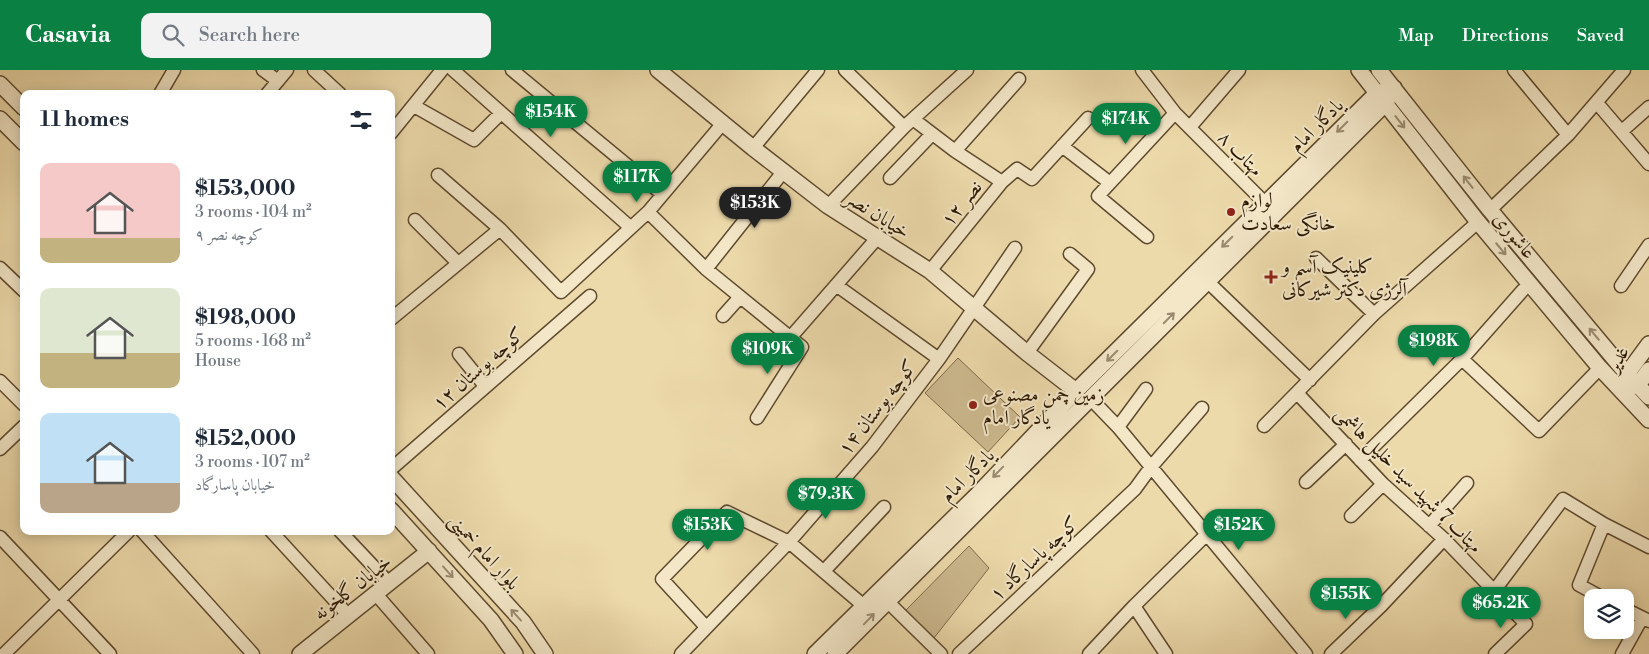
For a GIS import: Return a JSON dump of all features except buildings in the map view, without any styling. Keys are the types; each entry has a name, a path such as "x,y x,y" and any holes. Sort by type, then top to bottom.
{"street":[{"path":"263,70 278,81"},
{"path":"270,90 287,70"},
{"path":"314,70 336,90"},
{"path":"395,128 442,70"},
{"path":"453,70 630,227"},
{"path":"512,70 662,194"},
{"name":"خیابان نصر","path":"658,70 753,148 828,206 930,271 1027,353 1083,395"},
{"path":"753,148 818,70"},
{"path":"845,70 908,123 932,134 1002,182 1017,169 1032,179 1088,118"},
{"path":"828,206 908,123 967,70"},
{"name":"مهتاب ۸","path":"1142,70 1175,112 1266,204"},
{"path":"1190,127 1239,70"},
{"name":"عاشوری","path":"1359,70 1478,222 1600,368 1649,420"},
{"name":"عاشوری","path":"1379,70 1490,210 1627,374 1649,397"},
{"path":"1514,70 1568,135"},
{"path":"1490,210 1568,135 1624,70"},
{"path":"162,90 172,71"},
{"path":"955,151 1019,79"},
{"path":"0,84 20,104"},
{"name":"یادگار امام","path":"835,654 982,498 1266,204 1394,88"},
{"path":"1597,103 1649,164"},
{"path":"414,106 474,140 501,113"},
{"path":"1622,131 1649,107"},
{"path":"1147,237 1098,196 1175,112"},
{"name":"یادگار امام","path":"1083,395 1207,281 1361,118"},
{"path":"0,119 20,132"},
{"path":"438,175 500,229 562,292 648,212 723,123"},
{"path":"890,178 932,134"},
{"path":"1062,146 1110,183"},
{"path":"706,268 783,172"},
{"name":"نصر ۱۲","path":"930,271 1002,182"},
{"path":"648,212 706,268 802,347 757,418"},
{"path":"415,220 458,263"},
{"path":"1264,426 1374,314 1478,222"},
{"path":"395,316 500,229"},
{"path":"790,338 878,237"},
{"path":"1622,286 1649,245"},
{"name":"کوچه بوستان ۱۴","path":"681,654 789,542 872,446 939,359 1015,248"},
{"path":"1027,353 1088,269 1070,254"},
{"path":"1316,258 1374,314"},
{"path":"0,268 20,287"},
{"path":"1207,281 1310,380"},
{"path":"836,285 939,359"},
{"path":"1360,460 1462,359 1523,290"},
{"name":"کوچه بوستان ۱۲","path":"395,476 485,386 590,296"},
{"path":"723,316 740,296"},
{"name":"غدیر","path":"1623,391 1627,374 1649,344"},
{"path":"459,354 485,386"},
{"path":"1462,359 1539,431 1600,368"},
{"name":"غدیر","path":"1623,391 1638,385 1649,370"},
{"path":"0,381 20,401"},
{"path":"1118,427 1146,389"},
{"name":"مهتاب 7 شهید سید خلیل هاشمی","path":"1297,393 1382,484 1444,539 1526,624 1495,654"},
{"path":"1083,395 1118,427 1306,654"},
{"name":"کوچه پاسارگاد ۱","path":"959,654 1134,489 1151,466 1202,408"},
{"path":"0,449 20,430"},
{"path":"1306,482 1346,444"},
{"name":"بلوار امام خمینی","path":"395,480 523,622 545,654"},
{"path":"1429,526 1467,483"},
{"path":"1351,516 1382,484"},
{"name":"یادگار امام","path":"815,654 864,606 982,498"},
{"path":"1494,591 1563,499 1604,524 1649,547"},
{"path":"824,571 884,507"},
{"path":"706,627 662,579 727,512 789,542 864,606"},
{"name":"بلوار امام خمینی","path":"395,514 491,620 515,654"},
{"path":"1586,589 1579,585 1604,524"},
{"path":"1089,654 1134,606 1207,534"},
{"path":"4,654 125,535"},
{"path":"146,535 253,654"},
{"path":"275,535 348,615"},
{"path":"344,535 389,583"},
{"path":"0,537 110,654"},
{"path":"1331,654 1381,606 1444,539"},
{"name":"خیابان گلخونه","path":"307,652 348,615 429,551"},
{"path":"375,593 428,654"},
{"path":"887,601 942,654"},
{"path":"1134,606 1166,654"},
{"path":"1622,654 1645,620 1634,614"}],"shaded area":[{"name":"زمین چمن مصنوعی یادگار امام","path":"958,358 1020,417 988,452 925,393"},
{"path":"969,546 989,568 934,638 906,610"}],"place":[{"name":"لوازم خانگی سعادت","path":"1231,212"},
{"name":"کلینیک آسم و آلرژی دکتر شیرکانی","path":"1271,277"},
{"name":"زمین چمن مصنوعی یادگار امام","path":"973,405"}]}
